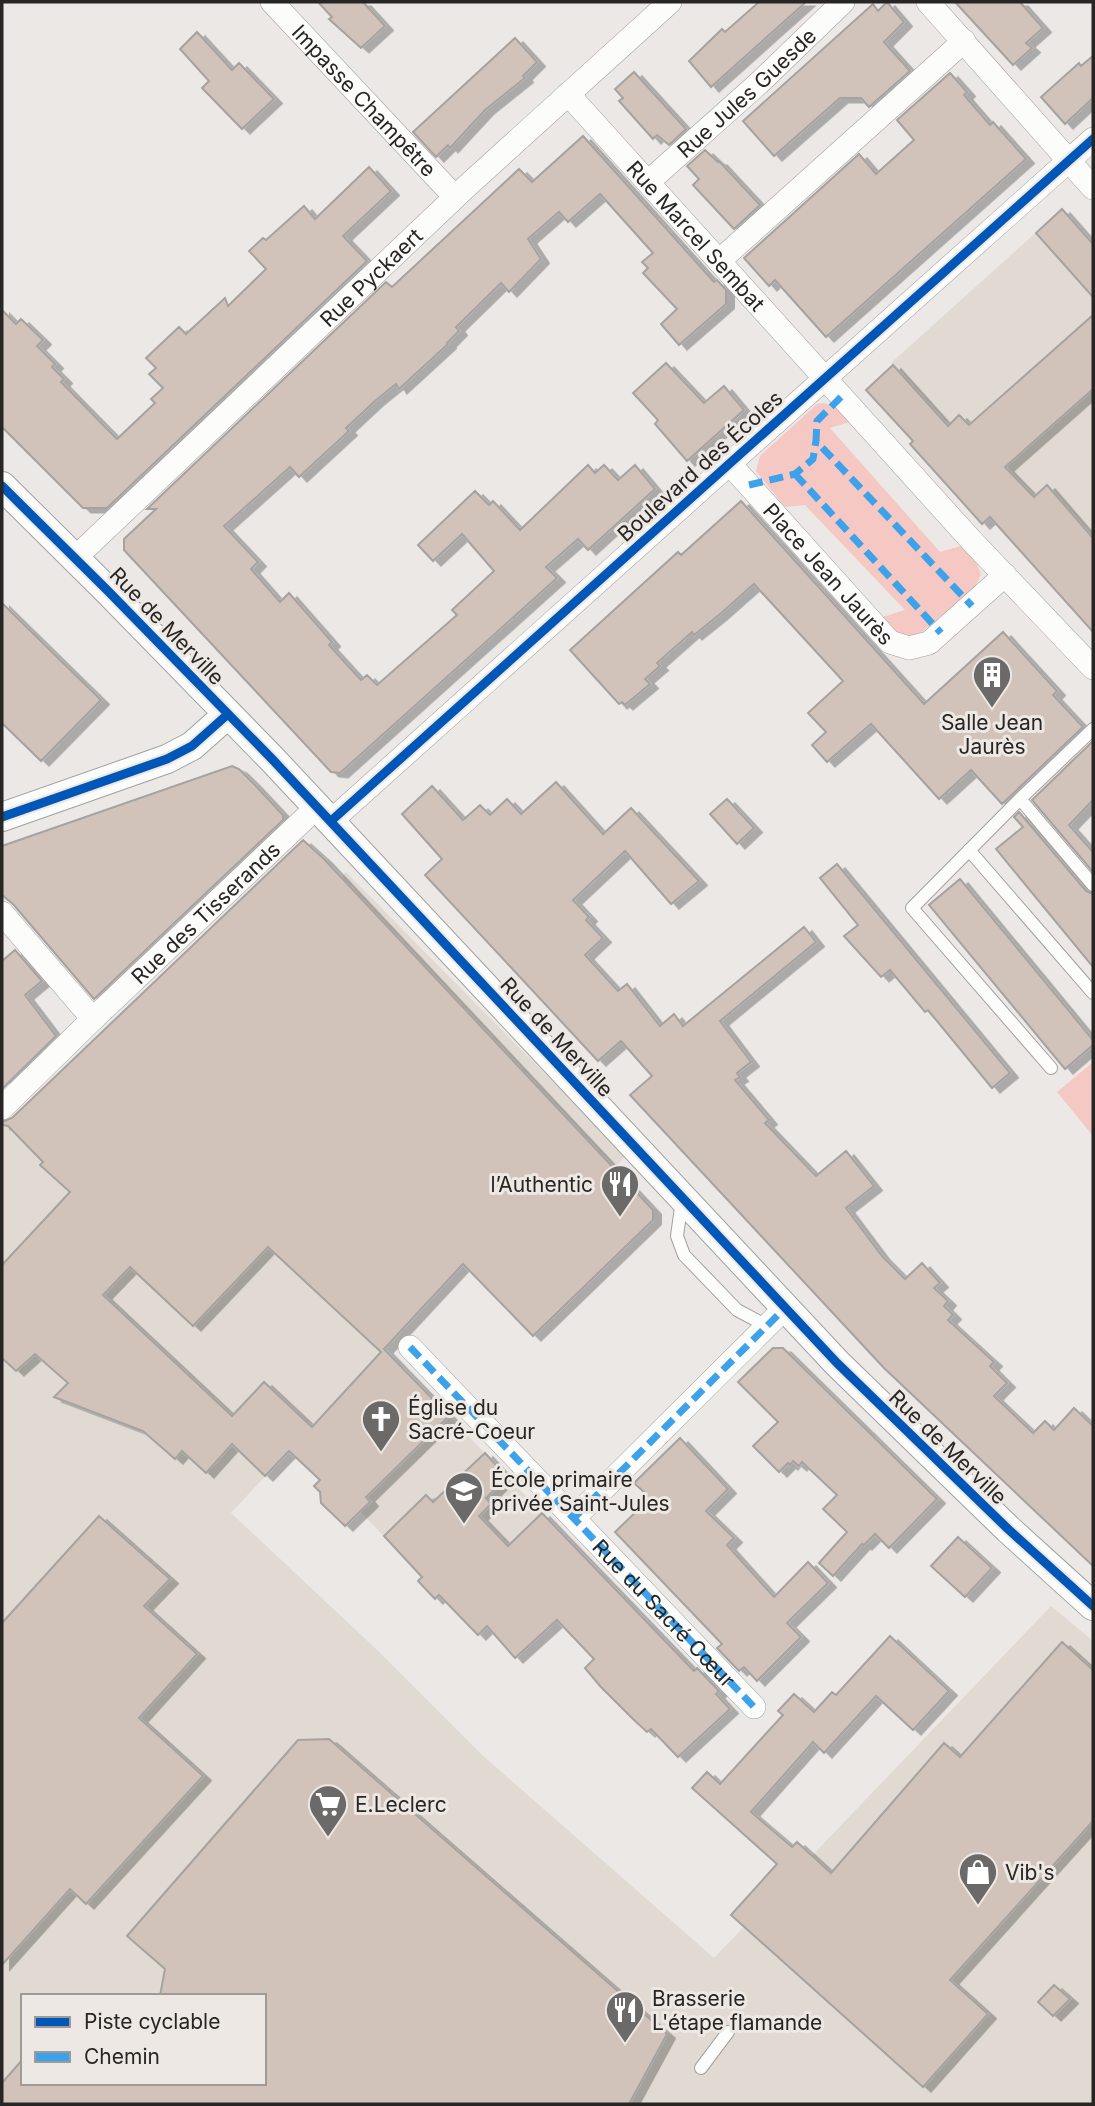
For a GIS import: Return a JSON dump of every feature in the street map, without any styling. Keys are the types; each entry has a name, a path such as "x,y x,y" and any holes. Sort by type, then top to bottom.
{"street":[{"name":"Impasse Champêtre","path":"272,2 455,197"},
{"name":"Rue Pyckaert","path":"75,558 455,197 670,2"},
{"name":"Rue Jules Guesde","path":"648,182 759,83 843,2"},
{"path":"928,2 1093,188"},
{"path":"719,261 964,41"},
{"name":"Rue Marcel Sembat","path":"568,94 824,378"},
{"name":"Boulevard des Écoles","path":"324,814 575,603 1093,139"},
{"path":"824,378 1093,668"},
{"name":"Place Jean Jaurès","path":"729,463 890,642 900,647 919,646 936,638 1005,575"},
{"name":"Rue de Merville","path":"2,486 324,814 682,1198 776,1317 875,1400 1008,1529 1093,1606"},
{"path":"2,817 167,759 192,746 228,714"},
{"name":"Rue des Tisserands","path":"2,1108 93,1019 324,814"},
{"path":"2,913 93,1019"},
{"path":"574,1518 776,1317"},
{"name":"Rue du Sacré Cœur","path":"410,1347 754,1707"}],"lane":[{"path":"1051,1068 912,908 1093,729"},
{"path":"1020,799 1093,884"},
{"path":"969,850 1093,993"},
{"path":"682,1198 677,1236 684,1255 729,1303 776,1317"},
{"path":"701,2068 728,2032"}],"shaded area":[{"path":"1062,209 1093,244 1093,633 989,518 1014,497 891,363"},
{"path":"824,403 837,408 850,422 830,428 940,552 961,546 977,564 981,574 975,587 915,638 900,635 883,617 905,610 805,505 785,507 756,471 760,456 817,404"},
{"path":"346,872 626,1156 561,1220 528,1192 231,1513 374,1647 482,1755 714,1958 1051,1606 1093,1641 1093,2104 2,2104 2,1121 42,1162 204,989 222,1005"},
{"path":"1093,1062 1093,1136 1057,1092"},
{"name":"École primaire privée Saint-Jules","path":"449,1416 572,1544 478,1635 356,1507"}],"building":[{"path":"318,2 363,2 385,26 361,48 329,19 332,17"},
{"path":"759,2 806,2 711,87 689,61 722,29 725,32"},
{"path":"887,2 904,22 884,42 910,71 869,107 861,98 840,98 774,156 743,121 873,4 878,11"},
{"path":"955,2 1020,2 1043,28 1026,43 1032,48 1013,65"},
{"path":"197,32 232,70 239,63 274,99 242,129 202,88 209,81 180,49"},
{"path":"515,38 537,62 523,76 525,78 485,110 450,148 448,145 436,157 413,132"},
{"path":"1093,56 1093,98 1065,124 1041,97 1079,63 1081,66"},
{"path":"634,72 686,129 669,145 657,135 653,139 619,101 623,98 615,89"},
{"path":"950,73 967,92 964,95 990,125 993,122 1026,159 826,337 775,280 769,286 744,258 859,154 876,174 914,140 897,120"},
{"path":"583,136 714,282 717,280 726,290 726,304 679,345 661,324 677,309 643,273 648,268 642,262 653,253 600,194 568,222 559,212 528,239 541,259 509,292 501,283 456,327 459,331 448,344 399,389 396,384 375,401 346,428 349,431 299,477 290,467 224,526 258,562 251,569 280,602 289,593 332,642 329,645 361,680 367,675 377,685 457,615 452,610 494,571 462,534 433,561 418,545 475,491 489,505 493,501 520,530 588,465 595,473 604,465 618,480 635,465 655,489 588,550 578,539 546,567 557,578 340,773 331,772 124,550 124,539 156,509 147,509 386,282 392,287 519,169 532,182"},
{"path":"705,150 719,161 760,205 734,229 693,185 699,179 687,166"},
{"path":"369,167 391,191 343,236 367,261 107,508 83,508 2,427 2,310 16,324 21,319 43,340 37,346 55,364 52,367 64,379 61,382 117,439 155,403 151,399 163,388 149,374 156,368 146,358 179,327 186,334 225,298 228,306 266,269 249,251 263,238 266,240 304,206 315,219"},
{"path":"1062,209 1093,244 1093,297 1036,233"},
{"path":"1093,315 1093,389 1005,467 1034,497 1047,485 1093,538 1093,632 990,517 982,524 910,444 913,441 866,390 893,365 948,426 959,415 969,425"},
{"path":"666,363 704,403 724,386 744,410 687,461 655,424 658,420 633,393"},
{"path":"741,501 924,704 1003,632 1057,691 1053,695 1083,727 1002,804 971,770 939,799 871,724 827,762 812,745 826,732 808,713 843,681 754,584 657,663 660,666 645,679 650,684 625,705 622,702 619,704 570,650 678,552 681,555"},
{"path":"2,603 101,700 41,761 2,723"},
{"path":"1093,741 1093,800 1069,825 1093,852 1093,872 1032,800"},
{"path":"232,766 239,769 254,784 283,815 283,820 94,999 13,904 2,895 2,846"},
{"path":"556,782 603,834 631,808 699,881 671,904 625,851 573,900 589,917 586,920 603,938 585,955 618,991 627,984 660,1026 674,1014 683,1026 804,927 816,942 720,1021 751,1062 737,1073 740,1077 735,1080 769,1120 765,1123 816,1176 846,1151 874,1186 846,1208 882,1256 905,1279 922,1263 940,1283 934,1288 948,1301 944,1306 953,1315 948,1320 994,1362 990,1366 1007,1383 994,1396 1033,1433 1045,1421 1054,1430 1074,1408 1093,1426 1093,1566 884,1368 630,1095 652,1076 621,1041 598,1061 425,875 442,859 402,814 432,786 463,820 480,805 490,815 507,799 521,814"},
{"path":"727,799 754,828 737,844 710,814"},
{"path":"1019,812 1086,891 1093,894 1093,967 996,849 1023,827 1014,817"},
{"path":"303,840 324,859 653,1210 653,1220 533,1336 463,1264 384,1349 449,1416 366,1497 370,1502 345,1526 321,1503 320,1492 314,1486 320,1480 289,1451 265,1476 232,1444 206,1473 182,1451 175,1459 143,1431 54,1397 68,1383 35,1354 16,1371 2,1358 2,1265 70,1192 40,1165 43,1162 8,1126 2,1125 2,1122 12,1118","holes":["268,1247 381,1352 312,1427 264,1382 232,1416 103,1295 130,1267 193,1326"]},
{"path":"837,864 1010,1073 992,1088 928,1010 925,1012 890,970 881,977 844,936 858,925 820,878"},
{"path":"960,879 1093,1040 1093,1045 1065,1069 929,905"},
{"path":"15,950 42,981 25,995 56,1036 2,1089 2,961"},
{"path":"773,1348 783,1348 937,1499 889,1548 875,1534 862,1544 833,1576 819,1563 847,1532 823,1509 837,1495 802,1462 799,1466 793,1461 790,1465 788,1463 779,1472 753,1446 778,1422 738,1382"},
{"path":"680,1438 728,1489 706,1511 734,1538 727,1545 774,1597 808,1562 828,1583 787,1623 801,1637 757,1681 744,1667 739,1671 717,1648 722,1644 615,1532 642,1506 637,1501 645,1493 634,1483"},
{"path":"485,1453 507,1477 486,1498 491,1504 479,1516 508,1546 542,1513 694,1671 697,1668 719,1691 716,1694 730,1709 678,1757 651,1729 647,1732 600,1686 585,1668 594,1659 557,1620 515,1658 487,1626 478,1635 439,1595 435,1599 418,1581 422,1577 384,1536 426,1495 433,1502"},
{"path":"99,1516 170,1579 144,1606 197,1654 139,1718 203,1776 86,1904 70,1889 2,1965 2,1623"},
{"path":"958,1537 992,1568 965,1597 931,1566"},
{"path":"890,1636 949,1691 913,1730 876,1696 824,1753 813,1742 751,1812 792,1847 797,1842 831,1873 944,1743 960,1757 1062,1642 1093,1670 1093,1821 950,1980 988,2014 923,2087 731,1915 777,1864 692,1788 707,1772 720,1784 783,1715 778,1711 794,1694 814,1712 832,1692 836,1695"},
{"name":"E.Leclerc","path":"329,1739 667,2034 629,2104 2,2104 2,2083 21,2061 21,2085 266,2085 266,1994 160,1994 165,1969 127,1936 298,1740"},
{"path":"1054,1985 1070,1999 1053,2016 1038,2002"}],"marked path":[{"path":"841,397 817,421 816,441 972,606"},
{"path":"749,485 795,474 813,459 816,441"},
{"path":"795,474 941,633"},
{"path":"574,1518 785,1308"},
{"path":"410,1347 754,1707"}],"cycle path":[{"path":"331,821 1093,139"},
{"path":"2,486 273,760 837,1363 1008,1529 1093,1606"},
{"path":"2,817 167,759 192,746 228,714"}],"place":[{"name":"Salle Jean Jaurès","path":"992,709"},
{"name":"l’Authentic","path":"620,1218"},
{"name":"Église du Sacré-Coeur","path":"381,1453"},
{"name":"École primaire privée Saint-Jules","path":"464,1525"},
{"name":"E.Leclerc","path":"328,1838"},
{"name":"Vib's","path":"978,1906"},
{"name":"Brasserie L'étape flamande","path":"625,2044"}]}
